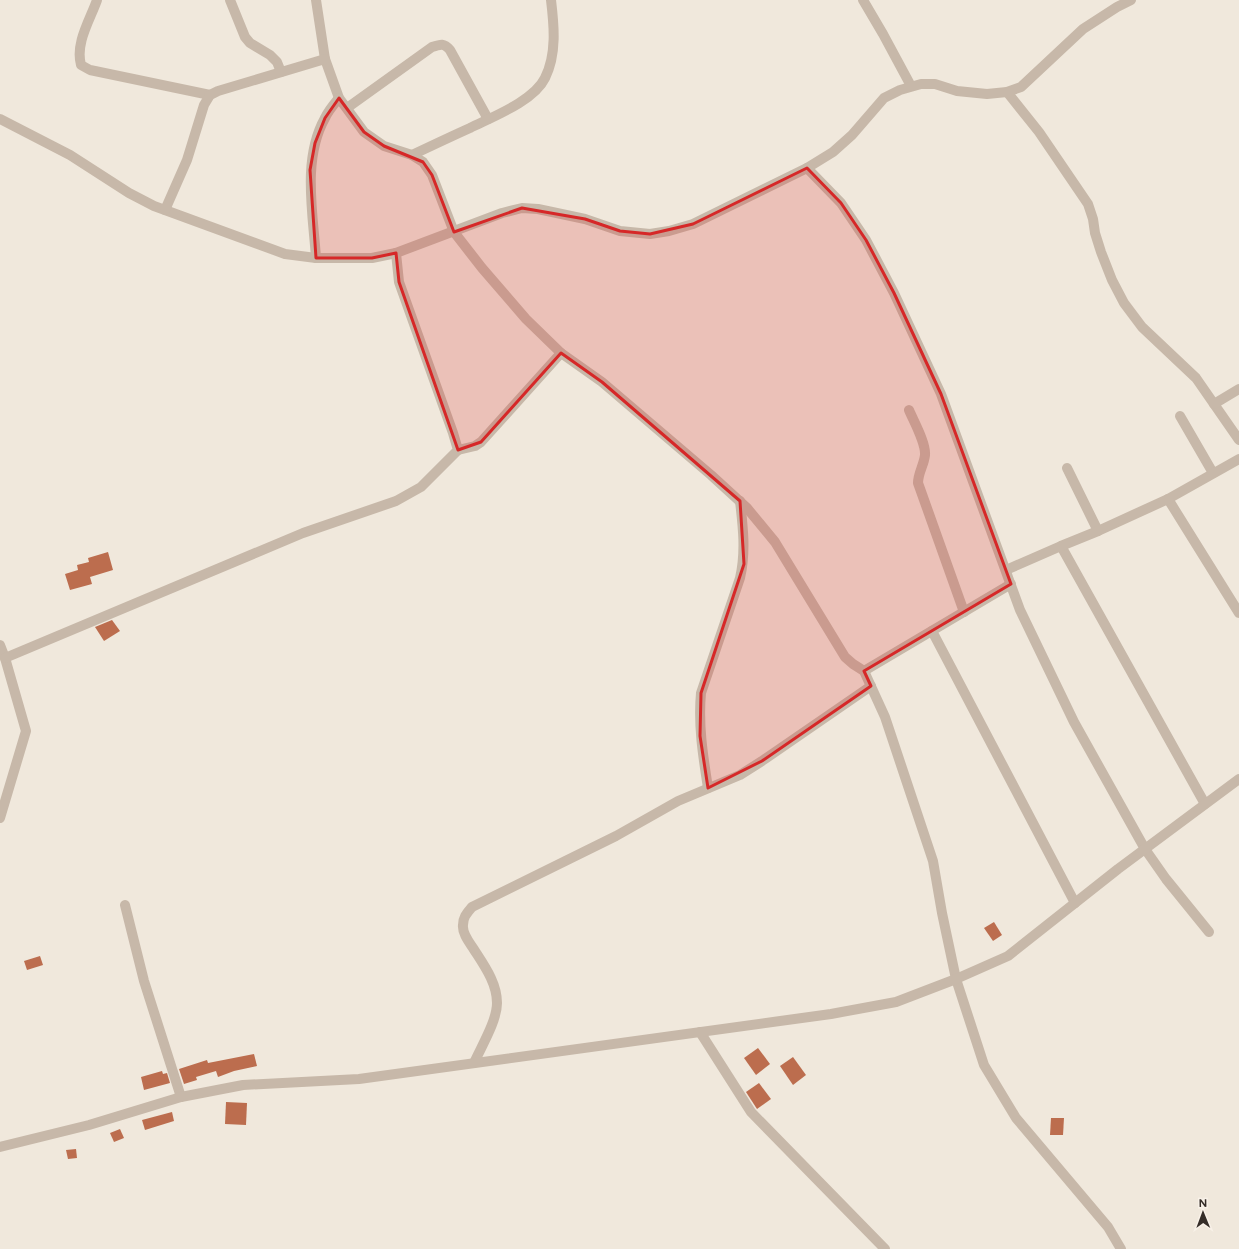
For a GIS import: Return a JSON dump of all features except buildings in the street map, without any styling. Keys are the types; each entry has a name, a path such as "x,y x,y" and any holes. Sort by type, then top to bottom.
{"street":[{"path":"97,0 80,45 79,57 81,65 90,70 210,95"},
{"path":"230,0 245,37 250,43 270,55 277,62 281,72"},
{"path":"316,0 325,59 339,98 364,132 384,146 412,155 423,162 432,175 454,232 482,268 526,319 561,353 602,382 711,475 747,508 775,542 845,657 864,671 885,717 933,861 956,979 984,1065 1016,1118 1108,1227 1121,1249"},
{"path":"412,155 510,108 531,95 545,79 552,57 554,26 551,0"},
{"path":"863,0 911,86"},
{"path":"0,119 70,155 129,193 154,206 285,254 316,258 372,258 396,254 502,213 522,208 538,209 585,219 620,231 650,234 669,231 693,224 807,168 833,152 852,135 884,98 900,90 921,84 935,84 957,91 987,94 1007,92 1021,87 1083,29 1117,7 1131,0"},
{"path":"347,108 432,47 440,44 445,45 450,50 488,119"},
{"path":"165,210 187,160 204,105 210,95 218,91 325,59"},
{"path":"1007,92 1039,132 1088,204 1093,219 1095,233 1112,280 1124,303 1142,327 1196,378 1239,440"},
{"path":"316,258 310,170 315,142 324,118 339,98"},
{"path":"807,168 841,203 866,240 894,293 941,394 1020,610 1074,722 1145,849 1166,879 1209,932"},
{"path":"396,254 399,282 458,450"},
{"path":"5,658 303,533 396,501 421,487 458,450 475,446 481,442 561,353"},
{"path":"1214,404 1239,389"},
{"path":"909,410 924,445 926,454 924,463 918,475 918,483 964,612"},
{"path":"1180,416 1213,473"},
{"path":"1006,570 1098,531 1168,498 1239,459"},
{"path":"1067,468 1098,531"},
{"path":"1168,498 1239,613"},
{"path":"708,788 700,736 699,710 701,693 744,564 744,534 740,501"},
{"path":"1061,546 1205,804"},
{"path":"864,671 1011,584"},
{"path":"932,631 1075,903"},
{"path":"0,645 26,731 0,818"},
{"path":"474,1063 494,1020 497,1004 495,989 488,972 467,939 462,927 465,916 472,907 616,836 678,801 740,774 762,761 871,686"},
{"path":"0,1147 89,1125 181,1097 243,1085 359,1079 831,1014 896,1002 956,979 1008,956 1145,849 1239,779"},
{"path":"125,905 144,981 181,1097"},
{"path":"700,1032 752,1112 885,1249"}],"highlighted area":[{"path":"339,98 364,132 384,146 423,162 432,175 454,232 522,208 585,219 620,231 650,234 693,224 807,168 841,203 866,240 894,293 941,394 1011,584 864,671 871,686 762,761 708,788 700,736 701,693 744,564 740,501 602,382 561,353 481,442 458,450 399,282 396,253 372,258 316,258 310,170 315,143 325,118"}]}
